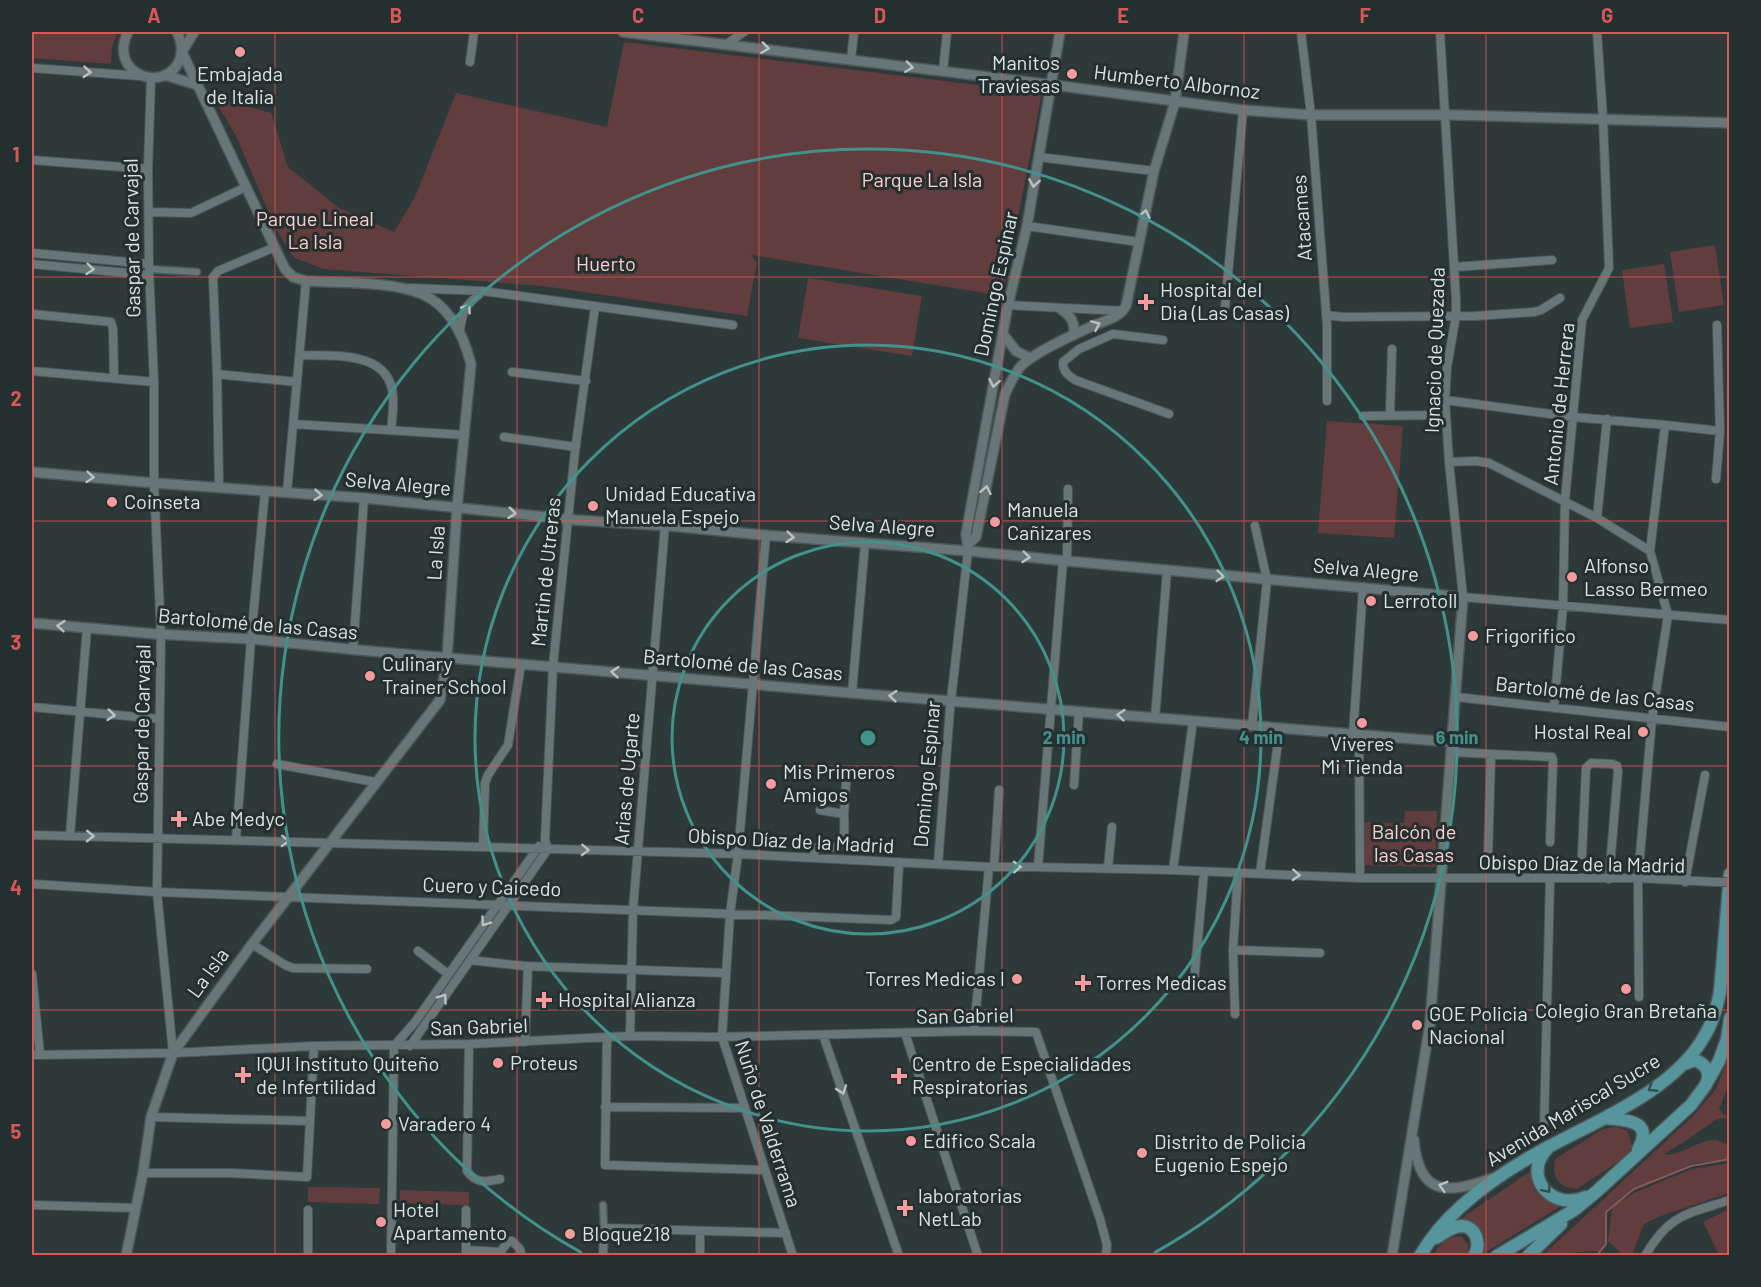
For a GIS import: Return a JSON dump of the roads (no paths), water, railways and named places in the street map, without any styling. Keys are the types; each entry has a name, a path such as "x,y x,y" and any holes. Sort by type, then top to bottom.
{"main road":[{"name":"Avenida Mariscal Sucre","path":"1420,1256 1427,1242 1447,1221 1498,1176 1606,1118 1668,1078 1684,1064 1705,1037 1717,1008 1730,874"},
{"path":"1528,1256 1574,1210 1691,1105 1719,1061 1727,1039 1730,1018"},
{"path":"1684,1064 1695,1060 1704,1065 1708,1074 1705,1086"},
{"path":"1606,1118 1631,1122 1644,1131 1644,1138 1633,1159"},
{"path":"1556,1143 1540,1158 1539,1178 1543,1187 1558,1200 1568,1202 1579,1201 1596,1192"},
{"path":"1497,1256 1574,1210"},
{"path":"1427,1242 1453,1228 1467,1227 1478,1239 1479,1245 1474,1256"}],"street":[{"path":"128,32 124,40 124,58 135,72 147,77"},
{"path":"177,32 182,42 182,52 197,86 285,268 293,277 306,281 287,492"},
{"path":"165,75 179,62 194,32"},
{"path":"470,62 474,32"},
{"name":"Humberto Albornoz","path":"623,32 728,43 1243,110 1311,115 1603,118 1730,123"},
{"path":"728,43 744,32"},
{"path":"851,59 854,32"},
{"path":"943,71 947,32"},
{"name":"Domingo Espinar","path":"938,864 951,701 968,547 966,534 1008,305 1027,226 1060,32"},
{"path":"1008,305 1123,311 1126,306 1154,171 1175,102 1184,32"},
{"name":"Atacames","path":"1301,32 1311,115 1326,315 1327,401"},
{"name":"Ignacio de Quezada","path":"1440,32 1456,316 1446,367 1445,400 1463,597"},
{"name":"Antonio de Herrera","path":"1554,708 1563,606 1565,500 1582,320 1609,267 1597,32"},
{"path":"32,68 147,77 165,75 197,86"},
{"name":"Gaspar de Carvajal","path":"126,1256 143,1173 151,1117 172,1053 157,892 161,634 154,483 147,77"},
{"path":"1225,307 1243,110"},
{"path":"1038,158 1154,171"},
{"path":"32,160 148,169"},
{"path":"149,212 191,213 246,187"},
{"path":"1027,226 1139,242"},
{"path":"219,487 213,274 275,247"},
{"path":"32,253 149,269"},
{"path":"1455,267 1552,260"},
{"path":"32,264 197,272"},
{"name":"La Isla","path":"172,1053 288,896 438,703 441,696 447,658 457,508 471,364 466,344 460,330 442,308 423,295 392,287 306,281"},
{"path":"392,287 483,291 733,325"},
{"path":"460,330 462,314 470,302 483,291"},
{"path":"1326,315 1342,317 1456,316 1534,312 1560,298"},
{"name":"Martin de Utreras","path":"547,845 553,666 576,447 595,307"},
{"path":"1061,309 1071,318 1079,349"},
{"name":"Domingo Espinar","path":"968,547 976,537 1005,394 1012,377 1030,358 1123,311"},
{"path":"32,314 111,322 114,378"},
{"path":"1716,479 1720,431 1717,325"},
{"path":"1163,340 1117,333 1079,349 1063,362 1065,373 1075,380 1168,414"},
{"path":"1003,334 1016,351 1030,358"},
{"path":"1390,414 1392,350"},
{"path":"300,355 358,358 375,364 389,377 393,396 391,429"},
{"path":"32,371 154,382"},
{"path":"512,372 586,381"},
{"path":"217,374 297,382"},
{"path":"1445,400 1573,417 1720,431"},
{"path":"1363,416 1446,415"},
{"path":"1597,518 1607,419"},
{"path":"293,424 465,435"},
{"path":"1639,997 1638,878 1652,718 1668,615 1650,551 1665,425"},
{"path":"504,437 576,447"},
{"path":"1449,462 1489,463 1565,500 1650,551"},
{"name":"Selva Alegre","path":"32,472 364,498 568,519 665,525 865,543 968,547 1065,561 1167,571 1730,620"},
{"path":"1038,867 1065,561 1068,489"},
{"path":"236,840 265,491"},
{"path":"353,650 364,498"},
{"name":"Arias de Ugarte","path":"630,1036 633,909 665,525"},
{"path":"1252,726 1267,580 1255,526"},
{"name":"Nuño de Valderrama","path":"766,535 738,854 730,914 722,1037 793,1256"},
{"path":"852,693 865,543"},
{"path":"1155,718 1167,571"},
{"path":"1360,878 1356,735 1363,587"},
{"path":"1392,1256 1430,1023 1463,597"},
{"name":"Bartolomé de las Casas","path":"32,623 251,639 353,650 852,693 1451,742"},
{"path":"70,835 87,628"},
{"path":"483,847 485,783 509,743 521,664"},
{"name":"Bartolomé de las Casas","path":"1456,697 1730,727"},
{"path":"32,707 159,719"},
{"path":"1074,785 1079,712"},
{"path":"1173,870 1193,721"},
{"path":"1260,873 1280,728"},
{"path":"1450,752 1550,756 1553,758 1550,842"},
{"path":"1488,854 1491,755"},
{"path":"1582,855 1586,768 1592,763 1612,764 1617,766 1618,771 1610,879"},
{"path":"277,764 375,782"},
{"path":"1685,882 1705,775"},
{"path":"813,858 816,847 836,847 843,840 846,783"},
{"path":"974,1031 999,790"},
{"path":"820,810 844,814"},
{"path":"1108,868 1112,826"},
{"path":"32,835 537,849 547,845"},
{"path":"410,1046 509,904 547,845"},
{"name":"Obispo Díaz de la Madrid","path":"547,845 992,867 1108,868 1360,878 1638,878 1685,882 1730,882"},
{"path":"391,1256 394,1046 415,1022 537,849"},
{"name":"Cuero y Caicedo","path":"32,885 157,892 891,920 896,916 899,862"},
{"path":"1194,981 1204,872"},
{"path":"1235,1014 1233,950 1238,873"},
{"path":"1544,1128 1550,879"},
{"path":"252,944 293,968 367,969"},
{"path":"1233,950 1320,953"},
{"path":"418,951 448,974"},
{"path":"470,960 528,966 725,973"},
{"path":"525,1042 528,966"},
{"path":"32,974 36,1055"},
{"name":"San Gabriel","path":"36,1055 172,1053 314,1046 410,1046 630,1036 722,1037 974,1031 1036,1032 1100,1219 1107,1245 1106,1256"},
{"path":"905,1033 978,1256"},
{"path":"823,1035 899,1256"},
{"path":"608,1037 604,1165 765,1170"},
{"path":"469,1044 467,1171 479,1182 501,1179"},
{"path":"143,1173 230,1173 307,1177 314,1046"},
{"path":"605,1107 745,1108"},
{"path":"151,1117 310,1121"},
{"path":"1413,1123 1417,1160 1421,1170 1431,1182 1447,1189 1458,1189 1498,1176"},
{"path":"1645,1256 1662,1230 1674,1220 1730,1200"},
{"path":"32,1205 135,1208"},
{"path":"603,1205 603,1256"},
{"path":"308,1256 309,1210"},
{"path":"466,1210 466,1253 502,1254 509,1241 512,1241 520,1249 521,1254 518,1256"},
{"path":"604,1228 786,1233"},
{"path":"700,1231 700,1256"}],"waterway":[{"path":"1596,1256 1606,1244 1606,1212 1634,1189 1691,1166 1730,1159"}],"place":[{"name":"Embajada de Italia","path":"240,52"},
{"name":"Manitos Traviesas","path":"1072,74"},
{"name":"Hospital del Dia (Las Casas)","path":"1146,302"},
{"name":"Coinseta","path":"112,502"},
{"name":"Unidad Educativa Manuela Espejo","path":"593,506"},
{"name":"Manuela Cañizares","path":"995,522"},
{"name":"Alfonso Lasso Bermeo","path":"1572,577"},
{"name":"Lerrotoll","path":"1371,601"},
{"name":"Frigorifico","path":"1473,636"},
{"name":"Culinary Trainer School","path":"370,676"},
{"name":"Viveres Mi Tienda","path":"1362,723"},
{"name":"Hostal Real","path":"1643,732"},
{"name":"Mis Primeros Amigos","path":"771,784"},
{"name":"Abe Medyc","path":"179,819"},
{"name":"Torres Medicas I","path":"1017,979"},
{"name":"Torres Medicas","path":"1083,983"},
{"name":"Colegio Gran Bretaña","path":"1626,989"},
{"name":"Hospital Alianza","path":"544,1000"},
{"name":"GOE Policia Nacional","path":"1417,1025"},
{"name":"Proteus","path":"498,1063"},
{"name":"IQUI Instituto Quiteño de Infertilidad","path":"243,1075"},
{"name":"Centro de Especialidades Respiratorias","path":"899,1076"},
{"name":"Varadero 4","path":"386,1124"},
{"name":"Edifico Scala","path":"911,1141"},
{"name":"Distrito de Policia Eugenio Espejo","path":"1142,1153"},
{"name":"laboratorias NetLab","path":"905,1208"},
{"name":"Hotel Apartamento","path":"381,1222"},
{"name":"Bloque218","path":"570,1234"}],"park label":[{"name":"Parque La Isla","path":"922,180"},
{"name":"Parque Lineal La Isla","path":"315,230"},
{"name":"Huerto","path":"606,264"},
{"name":"Balcón de las Casas","path":"1414,844"}]}
